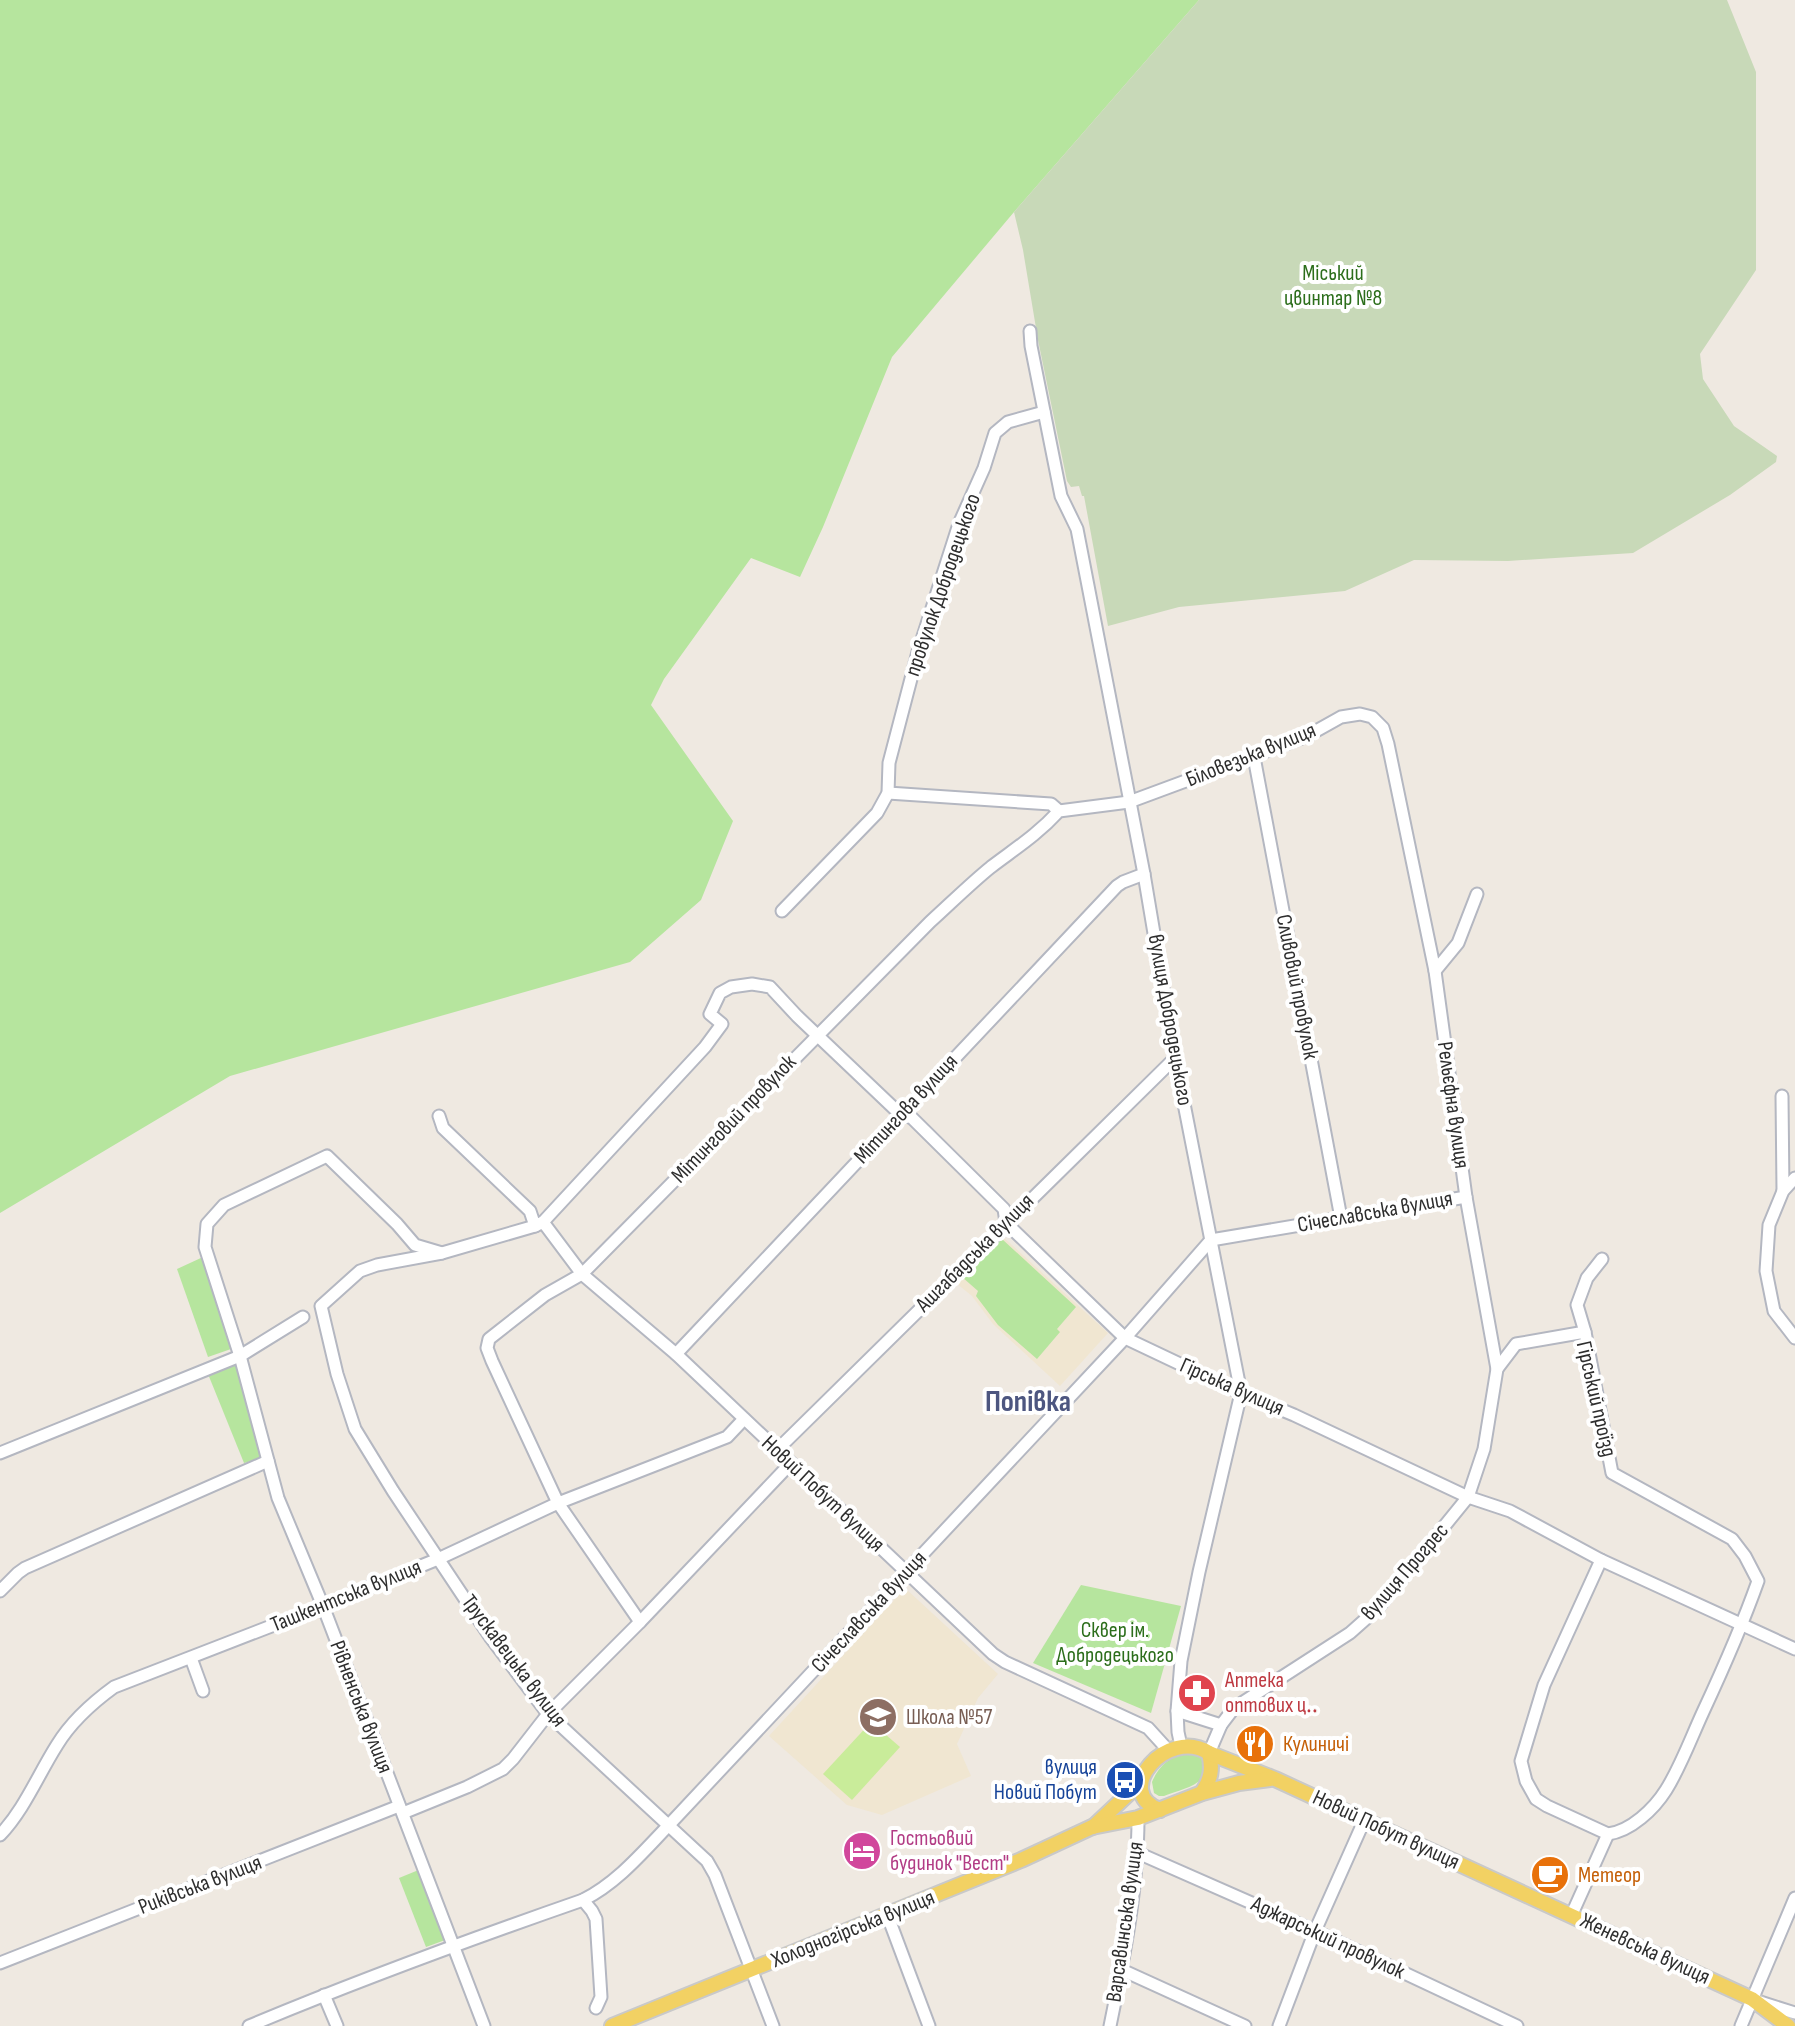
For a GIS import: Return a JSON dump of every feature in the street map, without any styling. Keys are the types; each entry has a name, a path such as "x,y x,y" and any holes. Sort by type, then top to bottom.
{"main road":[{"name":"Новий Побут вулиця","path":"1175,1748 1201,1747 1498,1881"},
{"path":"1175,1748 1152,1763 1140,1783 1147,1803 1160,1810 1202,1793 1239,1783 1275,1779"},
{"path":"1202,1793 1210,1781 1213,1767 1209,1753"},
{"name":"Холодногірська вулиця","path":"1092,1827 1140,1783"},
{"name":"Холодногірська вулиця","path":"612,2026 1021,1860 1092,1827 1138,1818 1160,1810"},
{"name":"Женевська вулиця","path":"1498,1881 1752,1999"},
{"path":"1752,1999 1788,2026"}],"street":[{"name":"вулиця Добродецького","path":"1030,331 1061,496 1077,529 1241,1393 1181,1661 1175,1748"},
{"name":"провулок Добродецького","path":"888,793 889,763 918,652 959,524 984,468 995,433 1008,422 1044,412"},
{"name":"Біловезька вулиця","path":"1059,811 1129,802 1307,736 1341,717 1360,714 1372,717"},
{"name":"Рельєфна вулиця","path":"1372,717 1383,728 1388,744 1435,971 1466,1197 1497,1369 1484,1449 1468,1497"},
{"name":"Сливовий провулок","path":"1254,757 1341,1218"},
{"path":"782,911 877,813 888,793 1051,804 1059,811"},
{"name":"Мітинговий провулок","path":"558,1503 492,1361 487,1348 489,1339 545,1295 582,1274 930,922 1059,811"},
{"name":"Мітингова вулиця","path":"676,1354 1117,886 1144,874"},
{"path":"1435,971 1458,943 1477,894"},
{"name":"Гірська вулиця","path":"539,1224 705,1047 722,1024 710,1014 720,993 731,987 752,984 770,987 900,1114 912,1118 1004,1209 1006,1223 1125,1338 1468,1497 1510,1511 1601,1560 1795,1649"},
{"name":"Ашгабадська вулиця","path":"777,1450 1175,1058"},
{"path":"1782,1096 1783,1191"},
{"name":"Новий Побут вулиця","path":"439,1116 443,1128 530,1211 582,1274 676,1354 993,1654 1148,1728 1175,1748"},
{"name":"Рівненська вулиця","path":"442,1253 415,1245 327,1156 224,1205 207,1224 205,1247 240,1356 278,1498 323,1606 484,2026"},
{"path":"1795,1178 1783,1191 1769,1225 1766,1271 1774,1311 1795,1338"},
{"name":"Січеславська вулиця","path":"249,2026 599,1892 668,1826 1125,1338 1211,1240 1466,1197"},
{"path":"442,1253 539,1224"},
{"name":"Трускавецька вулиця","path":"442,1253 360,1271 321,1306 337,1374 355,1429 491,1638 548,1714 707,1861 773,2026"},
{"path":"1585,1332 1577,1305 1587,1278 1602,1259"},
{"path":"0,1453 240,1356 303,1317"},
{"name":"Гірський проїзд","path":"1497,1369 1516,1344 1585,1332 1612,1473 1732,1539 1758,1581 1742,1626"},
{"name":"Ташкентська вулиця","path":"0,1835 14,1820 59,1741 90,1705 114,1687 323,1606 438,1559 558,1503 727,1437 744,1419"},
{"path":"0,1591 18,1573 34,1564 268,1461"},
{"path":"401,1810 467,1787 503,1769 548,1714 791,1463"},
{"name":"вулиця Прогрес","path":"1221,1725 1234,1708 1350,1633 1377,1609 1468,1497"},
{"path":"558,1503 640,1622"},
{"path":"1601,1560 1544,1685 1521,1761 1526,1781 1536,1799 1547,1806 1608,1834 1618,1833 1645,1815 1665,1792 1680,1763 1742,1626"},
{"path":"191,1658 203,1691"},
{"path":"1177,1711 1221,1725 1209,1753"},
{"name":"Риківська вулиця","path":"0,1963 401,1810"},
{"name":"Варсавинська вулиця","path":"1110,2026 1122,1970 1138,1853 1138,1818"},
{"path":"1279,2026 1315,1931 1364,1821"},
{"path":"1572,1914 1608,1834"},
{"name":"Аджарський провулок","path":"1138,1853 1315,1931 1517,2026"},
{"path":"1741,2026 1795,1898"},
{"path":"583,1900 596,1919 601,1997 596,2008"},
{"path":"887,1914 929,2026"},
{"path":"1122,1970 1245,2026"},
{"path":"324,1995 337,2026"},
{"name":"Женевська вулиця","path":"1752,1999 1795,2013"}],"shaded area":[{"path":"1001,1235 1108,1333 1060,1386 993,1324 972,1296 951,1279"},
{"name":"Школа №57","path":"905,1588 998,1674 978,1698 957,1744 971,1776 882,1815 847,1805 769,1736"}],"green space":[{"path":"0,0 1199,0 892,357 800,577 751,558 664,679 651,705 733,821 701,900 630,962 230,1076 0,1213"},
{"name":"Міський цвинтар №8","path":"1199,0 1727,0 1756,72 1756,270 1700,354 1703,379 1734,426 1777,456 1776,462 1730,495 1633,553 1508,561 1414,560 1345,591 1179,607 1108,626 1084,496 1079,486 1071,487 1067,481 1014,212"},
{"path":"1002,1239 1076,1307 1037,1359 998,1325 976,1296 978,1291 962,1277 996,1240"},
{"path":"203,1257 231,1349 208,1357 177,1269"},
{"path":"238,1363 263,1458 244,1463 208,1374"},
{"name":"Сквер ім. Добродецького","path":"1081,1585 1181,1606 1151,1713 1033,1663"},
{"path":"871,1722 900,1747 852,1800 823,1774"},
{"path":"1187,1752 1202,1756 1206,1765 1202,1779 1164,1796 1154,1793 1152,1782 1162,1766"},
{"path":"421,1869 448,1939 426,1947 399,1878"}],"place":[{"name":"Аптека оптових ц‥","path":"1197,1693"},
{"name":"Школа №57","path":"878,1717"},
{"name":"Кулиничі","path":"1255,1744"},
{"name":"вулиця Новий Побут","path":"1125,1780"},
{"name":"Гостьовий будинок \"Вест\"","path":"862,1851"},
{"name":"Метеор","path":"1550,1875"}],"district":[{"name":"Попівка","path":"1028,1402"}]}
